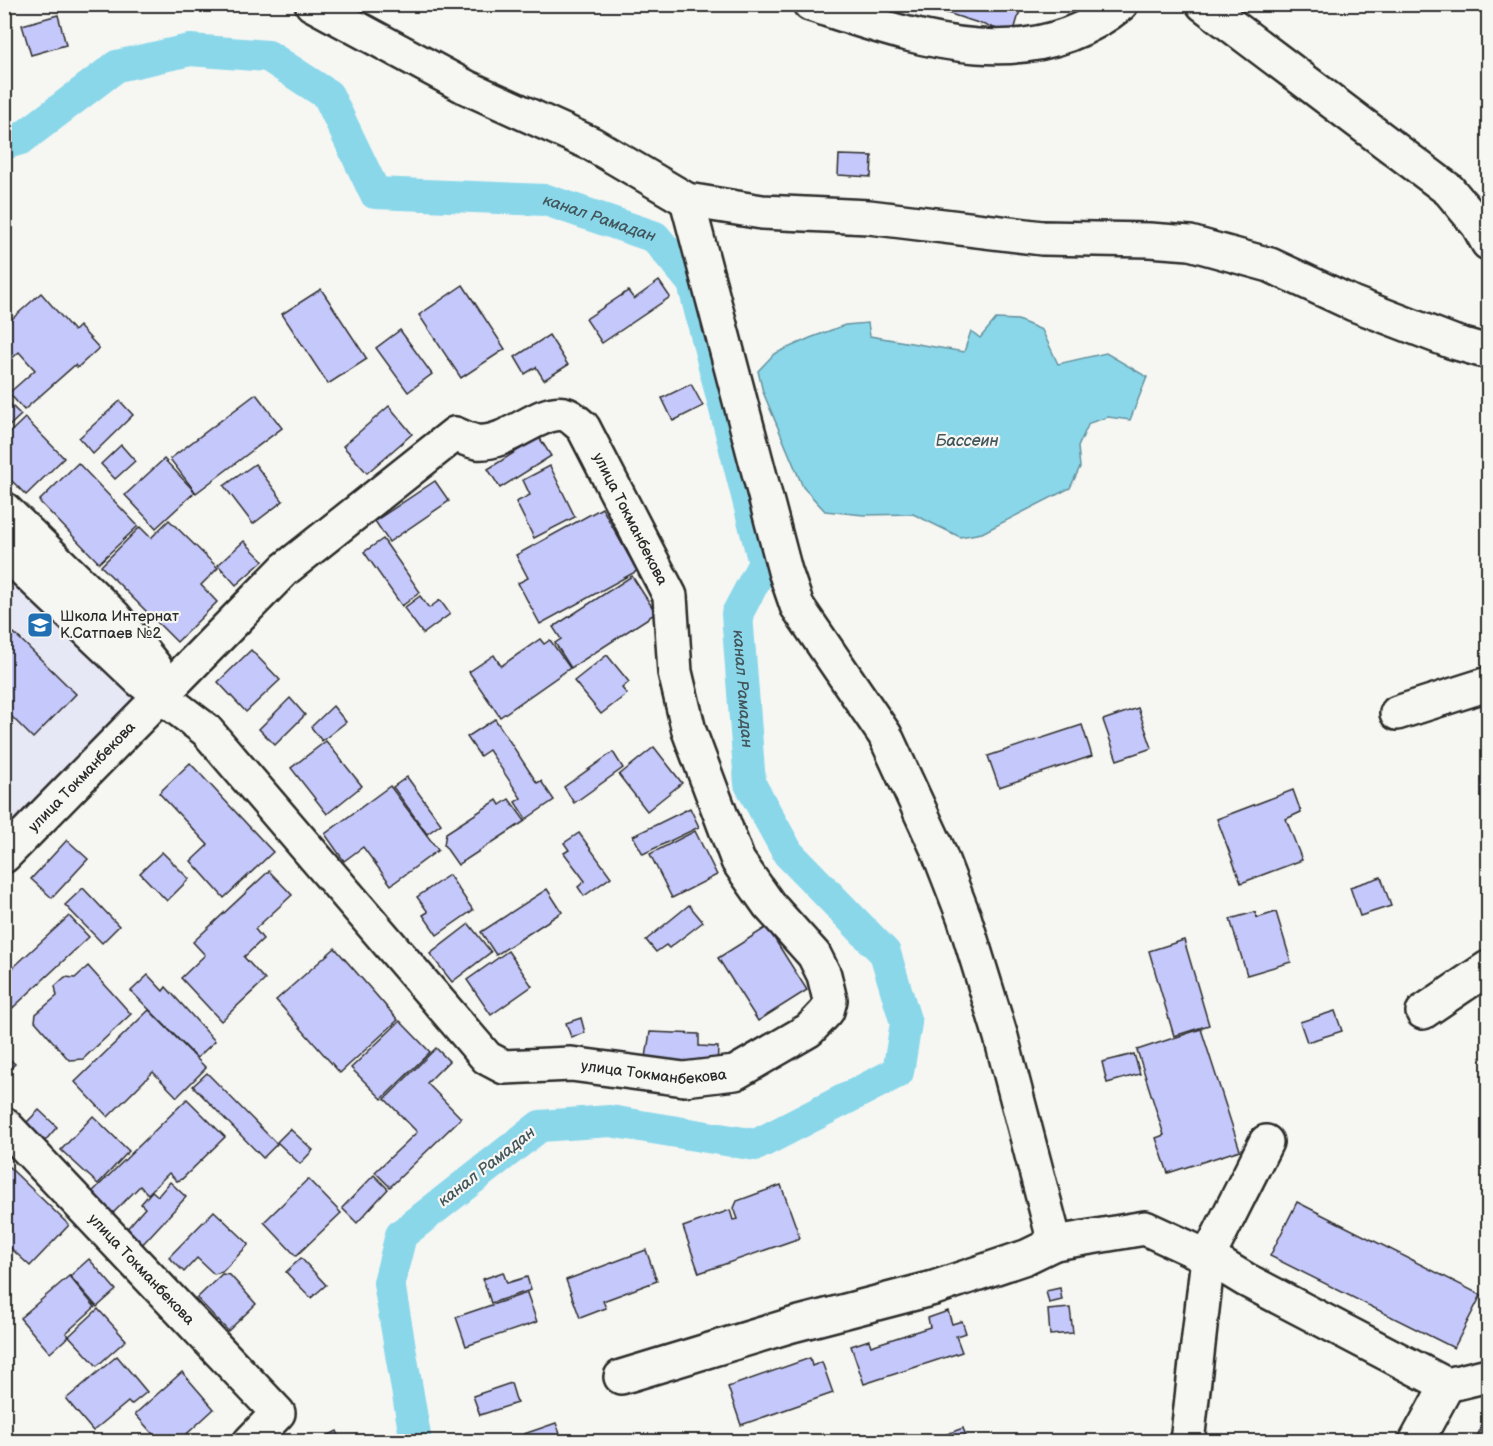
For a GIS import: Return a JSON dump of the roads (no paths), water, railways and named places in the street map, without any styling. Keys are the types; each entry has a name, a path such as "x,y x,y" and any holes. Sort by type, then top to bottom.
{"street":[{"path":"312,4 466,87 592,144 687,200 762,212 869,217 1042,238 1190,243 1270,265 1354,304 1453,342 1488,352"},
{"path":"810,4 918,39 998,49 1072,35 1121,4"},
{"path":"1203,4 1449,190 1478,225 1488,243"},
{"path":"687,200 785,571 797,606 885,735 942,861 964,917 1000,1038 1055,1243"},
{"name":"улица Токманбекова","path":"4,856 150,689 285,569 455,434 486,442 508,436 554,413 567,414 583,427 670,596 675,672 689,732 710,791 738,861 769,905 814,955 830,1000 827,1011 809,1030 735,1073 684,1079 571,1064 504,1067 495,1063 487,1058 206,730 150,689"},
{"path":"4,509 114,616 155,667 150,689"},
{"path":"4,551 150,689"},
{"path":"1397,713 1488,684"},
{"path":"1424,1012 1488,968"},
{"name":"улица Токманбекова","path":"4,1124 278,1413 250,1442"},
{"path":"1187,1442 1208,1257 1266,1142"},
{"path":"621,1377 792,1325 934,1288 1026,1257 1055,1243 1145,1228 1208,1257 1246,1280 1448,1385 1488,1375"},
{"path":"1416,1442 1448,1385"}],"water":[{"name":"Бассеин","path":"996,319 1018,320 1042,330 1058,364 1106,353 1147,377 1130,420 1108,417 1089,423 1078,447 1080,467 1070,488 982,533 960,537 913,514 864,515 825,511 803,487 763,392 758,371 774,354 845,325 868,323 870,336 964,352 971,331 980,338"}],"waterway":[{"name":"канал Рамадан","path":"4,144 21,139 117,66 190,50 268,56 328,95 375,193 546,200 655,237 693,283 764,563 737,614 750,784 788,853 885,953 906,1023 898,1072 756,1145 610,1121 540,1126 401,1235 389,1283 416,1442"}],"place":[{"name":"Школа Интернат К.Сатпаев №2","path":"40,625"}]}
